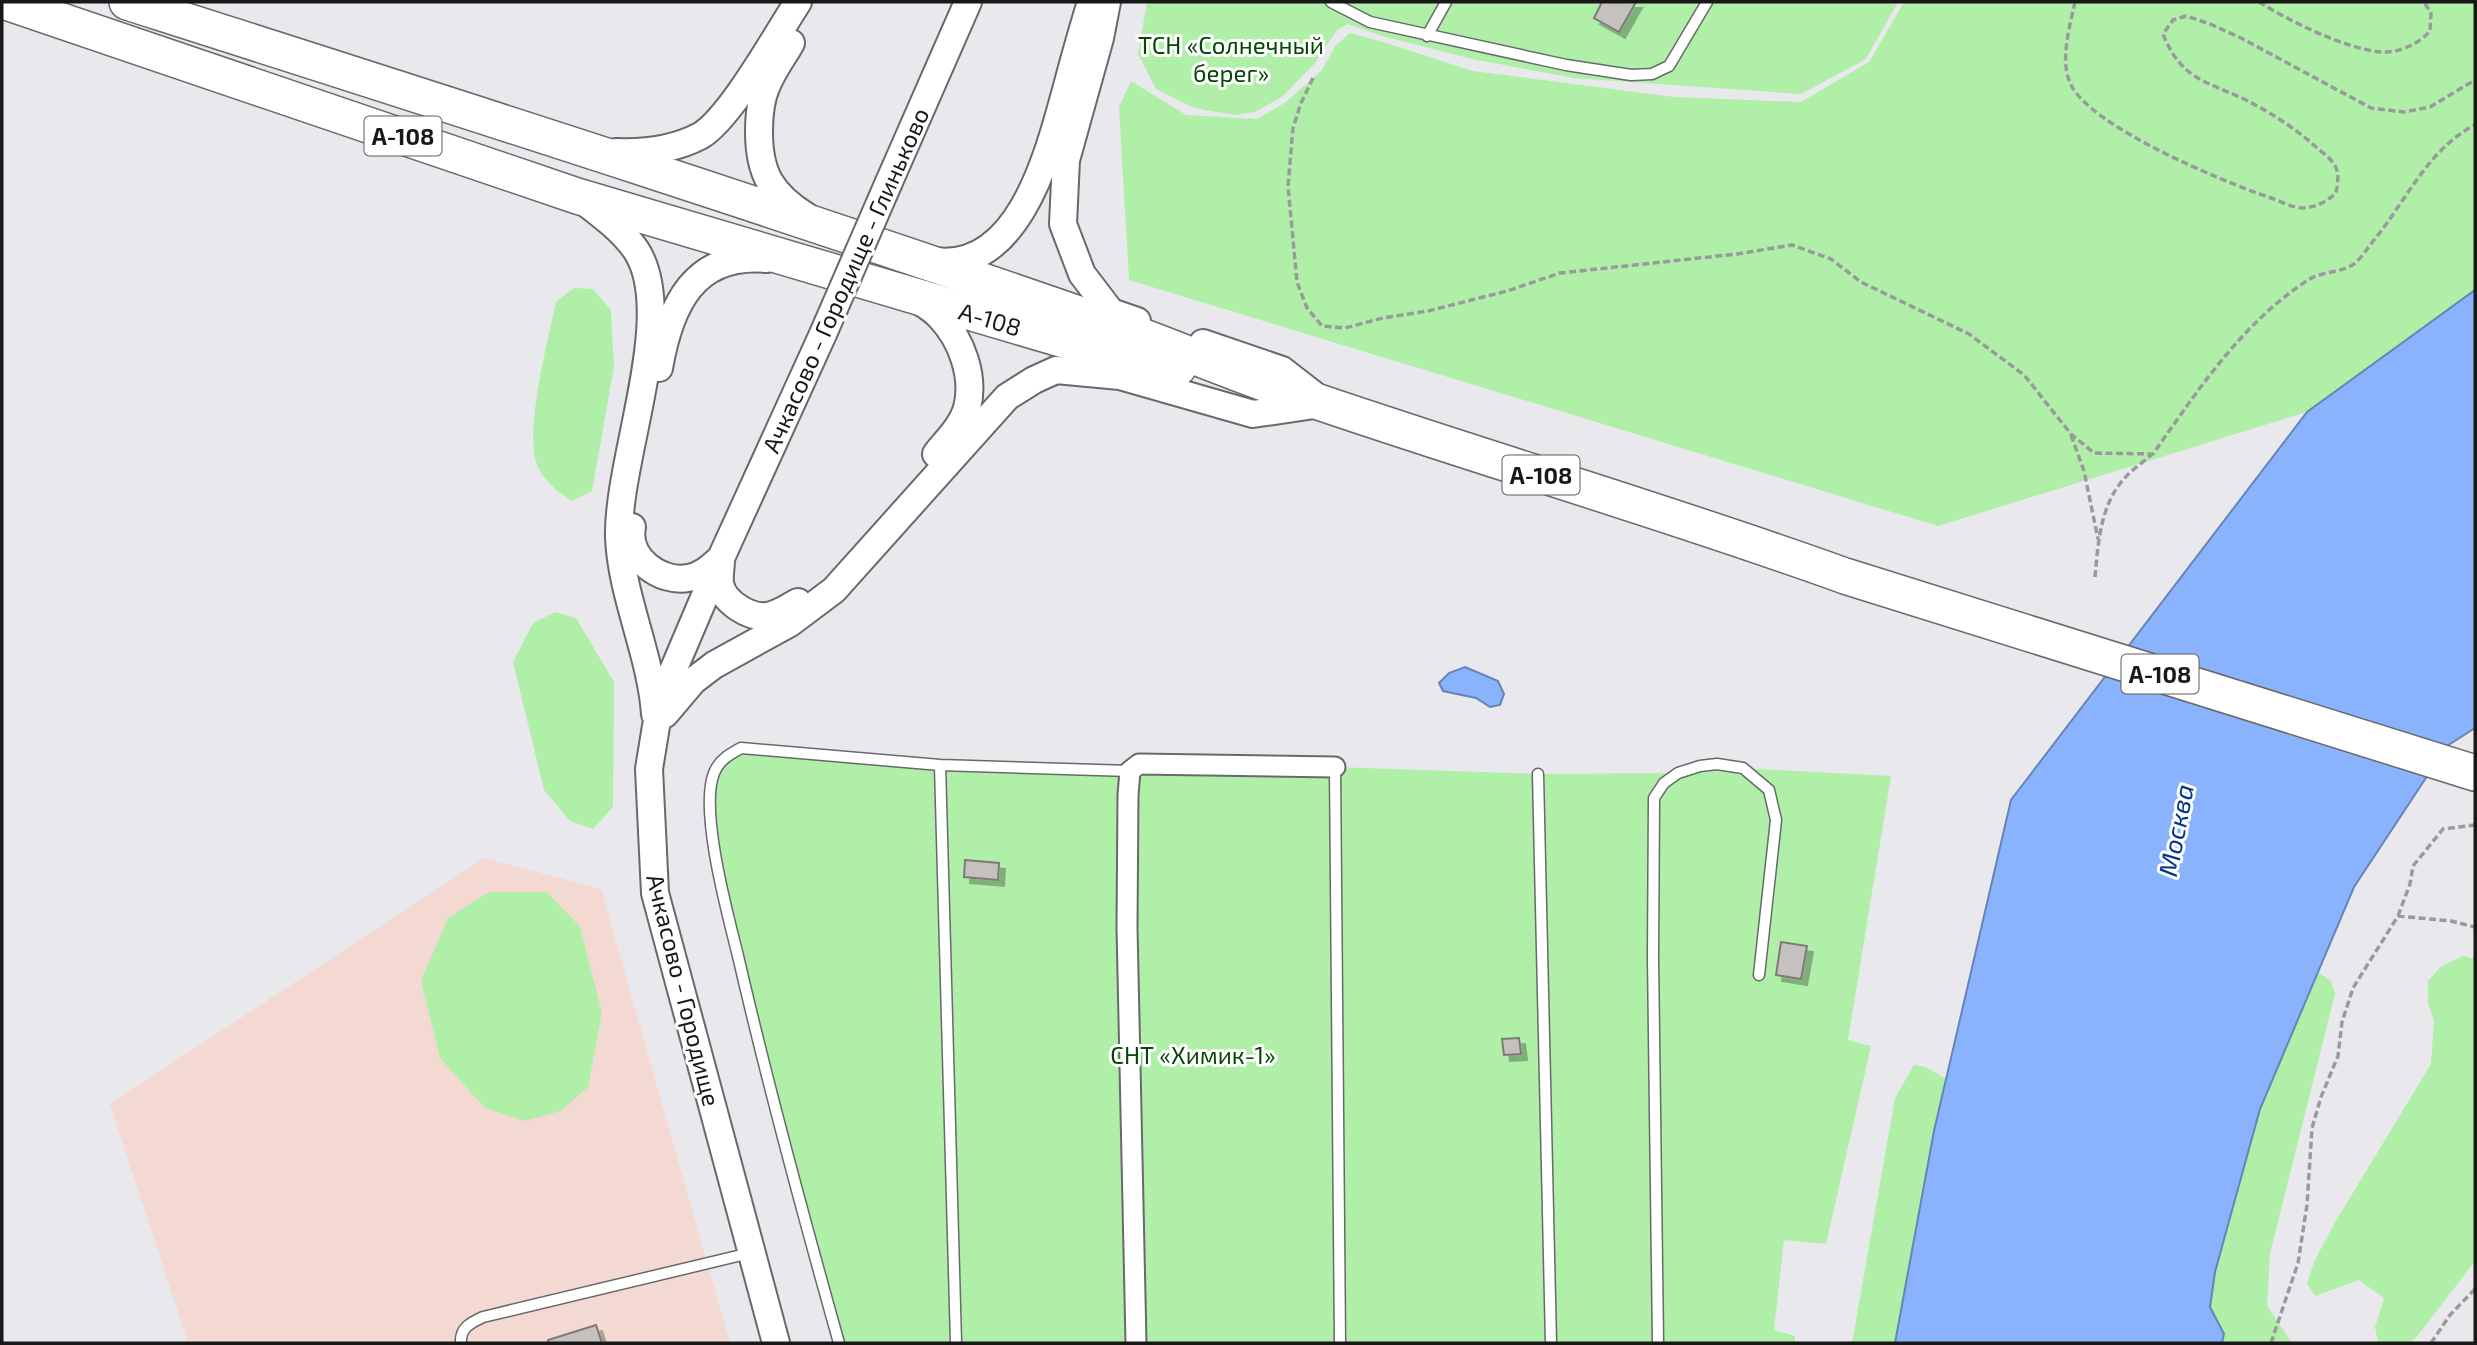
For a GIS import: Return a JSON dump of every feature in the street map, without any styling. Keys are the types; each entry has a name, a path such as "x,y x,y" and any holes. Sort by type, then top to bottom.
{"highway":[{"name":"А-108","path":"6,2 577,195 1118,356 1274,387"},
{"name":"А-108","path":"127,2 591,150 822,227 1125,330 1274,387 1756,544 1845,576 2475,773"}],"street":[{"path":"591,150 648,152 700,135 721,119 798,2"},
{"path":"814,2 767,85 759,113 759,142 760,163 771,186 795,209 822,227"},
{"name":"Ачкасово - Городище - Глиньково","path":"721,558 823,334 968,2"},
{"path":"906,257 942,262 970,258 998,240 1017,220 1048,157 1091,2"},
{"path":"1107,2 1100,38 1066,160 1063,224 1082,274 1111,312 1282,370 1326,403"},
{"path":"577,195 614,225 635,249 645,267 652,304 647,361 621,505 619,538 625,575 653,692 656,726"},
{"path":"721,558 703,573 677,579 654,572 642,561 634,545 631,532 663,348 678,303 685,292 693,281 721,262 748,257 802,262"},
{"path":"721,558 720,583 732,603 755,615 768,616 780,612 824,583 954,432 966,410 970,384 963,355 955,337 939,316 911,294"},
{"path":"656,726 693,681 714,665 790,623 834,590 1007,397 1034,380 1056,370 1121,376 1253,414 1326,403"},
{"name":"Ачкасово - Городище","path":"721,558 672,673 656,726 649,769 655,893 776,1343"},
{"path":"1136,1343 1127,927 1130,771 1139,764 1335,767"}],"lane":[{"path":"1331,2 1370,22 1427,36 1566,65 1631,75 1652,74 1669,66 1707,2"},
{"path":"1427,36 1446,2"},
{"path":"839,1343 769,1089 716,864 710,806 714,773 726,757 741,748 940,765 1130,771"},
{"path":"1658,1343 1653,957 1654,798 1664,783 1678,773 1717,764 1743,768 1769,790 1776,820 1759,975"},
{"path":"940,765 956,1343"},
{"path":"1335,767 1340,1343"},
{"path":"1538,774 1551,1343"},
{"path":"461,1343 461,1336 467,1324 482,1317 728,1260 751,1252"}],"path":[{"path":"2075,2 2065,49 2070,85 2089,108 2168,156 2301,208 2322,204 2336,193 2337,171 2330,159 2288,125 2244,99 2206,84 2181,65 2171,54 2163,34 2173,20 2186,16 2210,24 2371,108 2404,112 2430,107 2475,80"},
{"path":"2259,2 2282,16 2354,47 2383,52 2421,41 2431,31 2431,13 2424,2"},
{"path":"1312,78 1293,128 1288,186 1297,282 1307,309 1322,326 1345,328 1383,318 1428,311 1507,291 1560,273 1737,254 1792,245 1832,259 1861,282 1969,334 2024,375 2071,433 2094,453 2153,454"},
{"path":"2095,577 2098,541 2106,507 2122,481 2153,454 2222,359 2261,316 2311,278 2353,264 2383,229 2432,159 2459,133 2475,125"},
{"path":"2071,433 2084,471 2098,541"},
{"path":"2271,1343 2298,1264 2307,1205 2312,1128 2338,1056 2342,1022 2353,988 2398,916 2410,884 2413,866 2424,851 2443,830 2475,825"},
{"path":"2398,916 2451,921 2475,928"},
{"path":"2431,1343 2450,1315 2475,1289"}],"shaded area":[{"path":"484,858 601,889 730,1343 188,1343 110,1104"}],"green space":[{"name":"ТСН «Солнечный берег»","path":"1147,2 1898,2 1866,59 1801,94 1574,78 1472,59 1382,36 1348,24 1337,30 1314,64 1282,97 1255,112 1235,115 1194,108 1156,89 1138,54"},
{"path":"1904,2 2475,2 2475,290 2307,412 1938,526 1129,280 1119,107 1131,81 1186,115 1257,119 1286,102 1322,70 1335,46 1350,33 1473,71 1674,97 1801,102 1869,62"},
{"path":"574,288 593,289 611,310 614,367 592,491 572,501 552,486 538,467 533,432 538,386 556,302"},
{"path":"555,612 576,618 614,682 613,807 593,829 570,821 544,790 513,662 533,623"},
{"name":"СНТ «Химик-1»","path":"741,748 940,765 1335,767 1538,774 1678,773 1700,766 1891,776 1848,1040 1871,1046 1826,1244 1784,1240 1774,1330 1795,1336 1795,1343 839,1343 717,864 710,806 714,773"},
{"path":"489,892 547,892 580,927 602,1013 588,1087 561,1111 525,1121 485,1108 440,1058 421,981 448,918"},
{"path":"2463,956 2475,959 2475,1261 2410,1343 2378,1343 2375,1327 2384,1298 2359,1280 2315,1296 2307,1284 2314,1262 2334,1224 2431,1064 2434,1020 2428,1004 2428,981 2440,967"},
{"path":"2318,972 2331,981 2335,994 2270,1254 2267,1306 2292,1343 2222,1343 2224,1334 2210,1307 2215,1272 2260,1110"},
{"path":"1914,1065 1926,1067 1946,1079 1895,1343 1852,1343 1895,1098"}],"water":[{"name":"Москва","path":"2475,290 2475,728 2447,746 2354,887 2260,1109 2215,1272 2210,1307 2224,1334 2222,1343 1895,1343 1934,1131 2011,800 2307,412"},
{"path":"1465,667 1498,681 1504,694 1500,705 1490,707 1476,698 1443,691 1439,683 1449,673"}],"building":[{"path":"1602,2 1636,2 1619,32 1594,18"},
{"path":"965,860 999,863 998,880 964,877"},
{"path":"1781,942 1807,946 1801,979 1776,975"},
{"path":"1519,1038 1521,1054 1504,1055 1502,1039"},
{"path":"596,1325 602,1343 548,1343 548,1340"}]}
